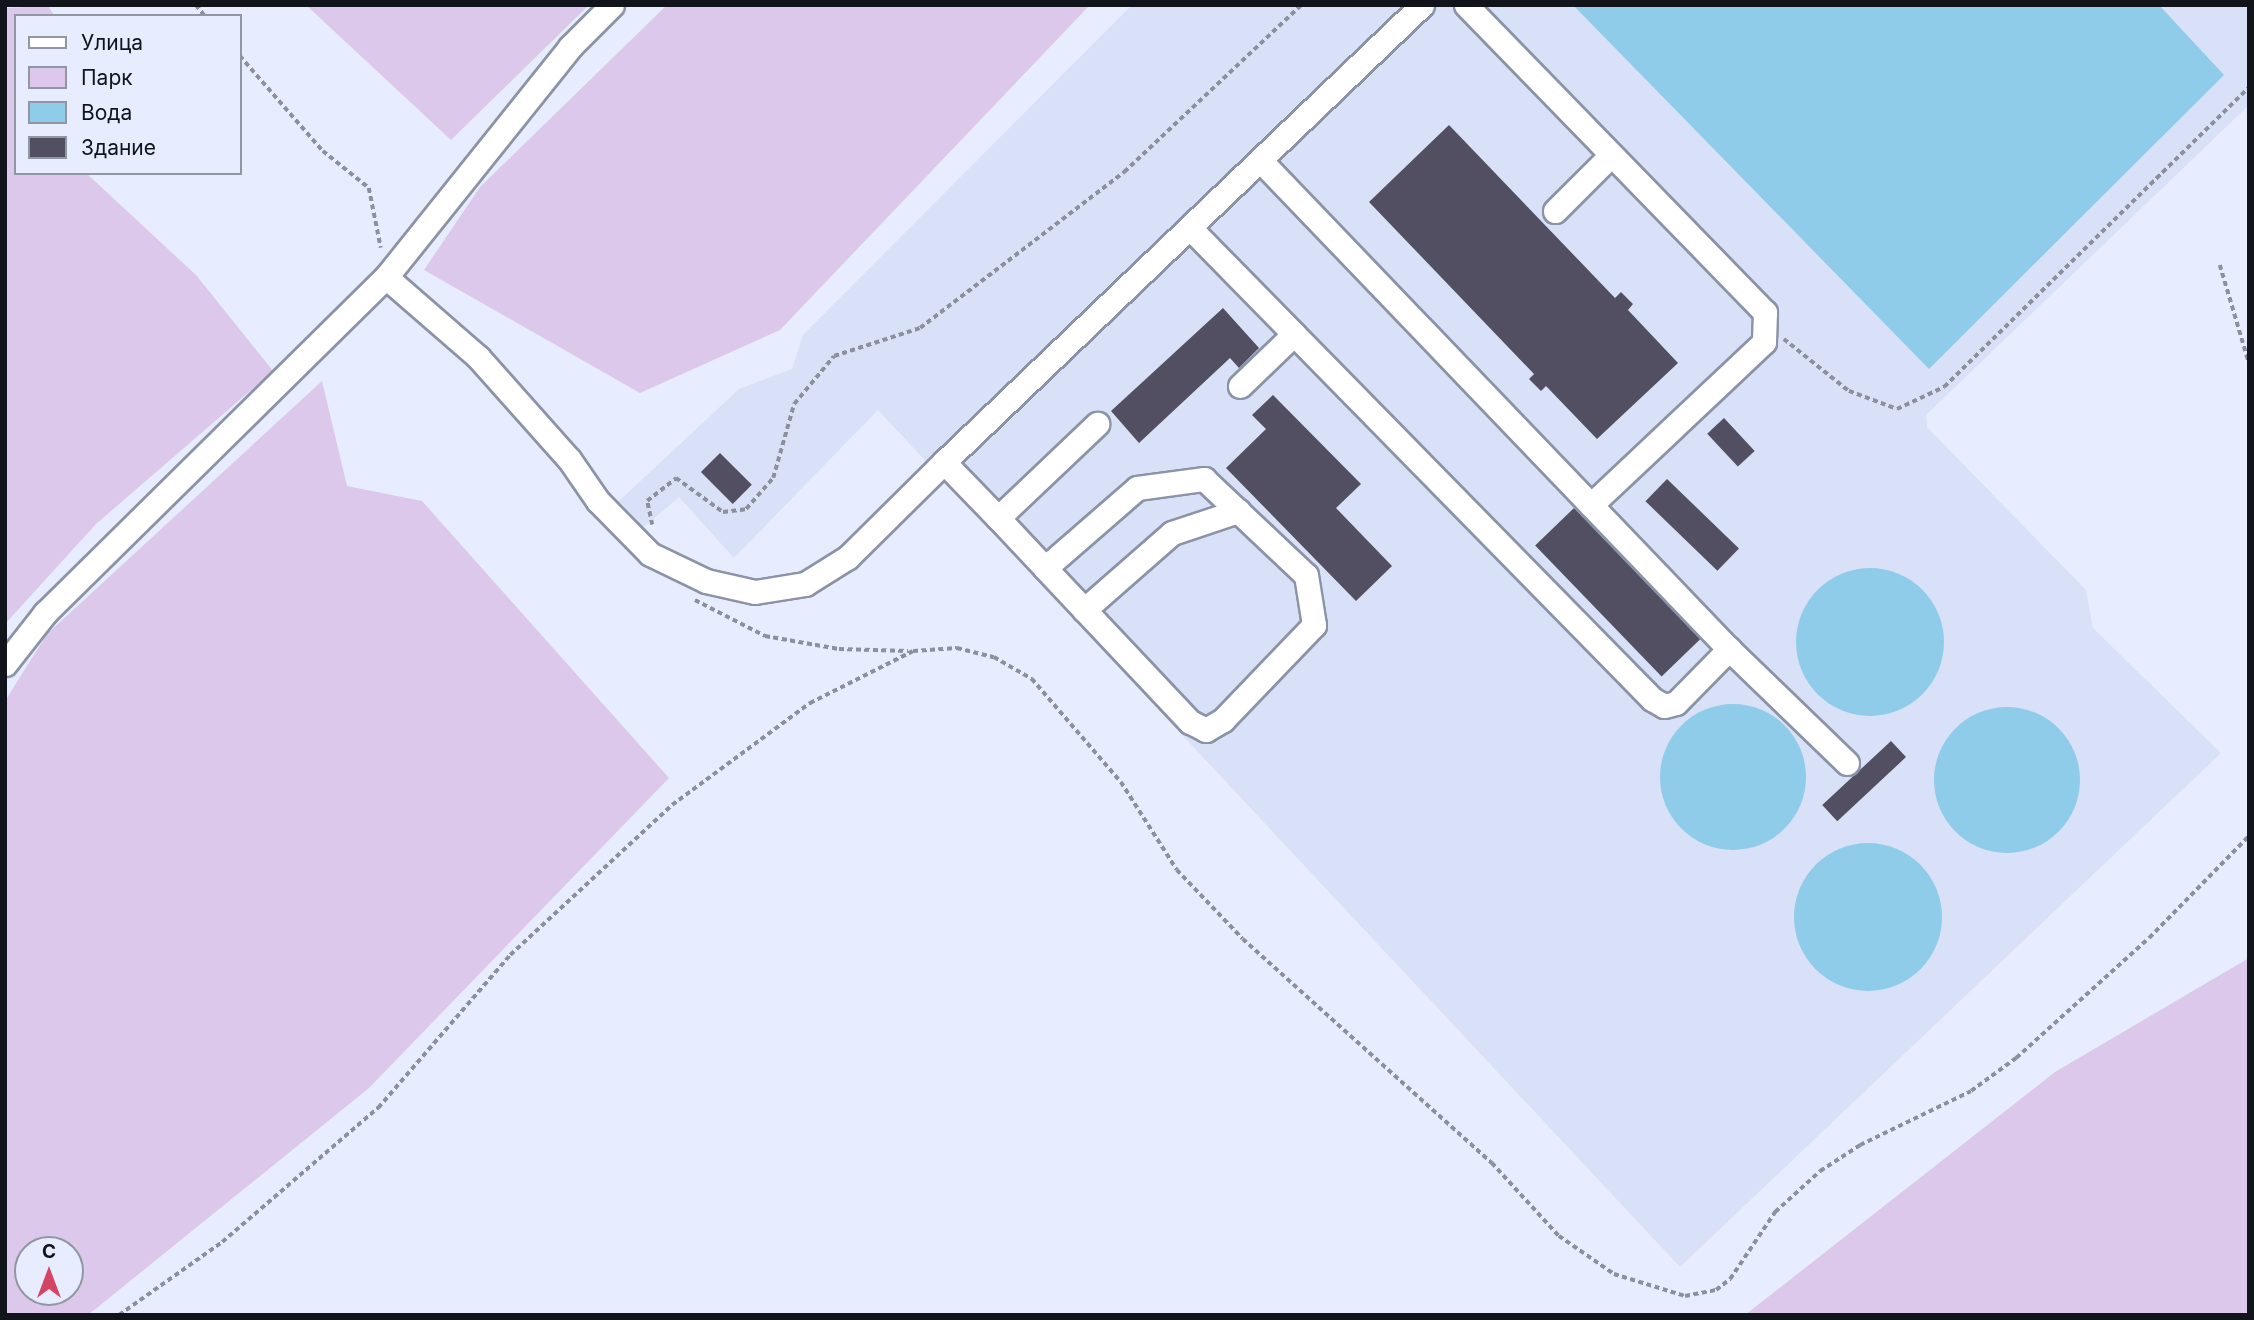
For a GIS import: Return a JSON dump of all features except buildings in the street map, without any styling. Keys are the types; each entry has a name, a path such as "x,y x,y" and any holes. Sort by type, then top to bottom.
{"street":[{"path":"5,664 45,613 386,277 570,47 612,5"},
{"path":"386,277 478,357 569,459 598,501 650,554 706,581 755,592 805,584 848,556 1422,5"},
{"path":"1466,5 1609,157 1765,312 1767,325 1764,342 1591,505"},
{"path":"1555,211 1609,157"},
{"path":"1260,160 1730,649 1847,762"},
{"path":"1190,228 1652,699 1664,706 1676,703 1730,649"},
{"path":"1240,386 1294,334"},
{"path":"998,518 1097,424"},
{"path":"944,462 1190,722 1206,730 1223,720 1314,625 1306,575 1204,480 1137,488 1045,568"},
{"path":"1084,610 1172,533 1238,511"}],"path":[{"path":"650,554 657,540 647,501 676,478 723,512 746,509 772,478 794,404 834,356 920,328 1124,172 1301,5"},
{"path":"242,58 323,151 369,188 386,277"},
{"path":"1767,325 1849,391 1897,409 1944,387 2249,87"},
{"path":"2220,265 2249,363"},
{"path":"688,594 765,636 839,649 913,651 957,648 993,657 1032,679 1121,782 1177,870 1283,977 1492,1163 1559,1236 1593,1263 1636,1284 1685,1296 1716,1290 1730,1279 1775,1212 1820,1171 1860,1145 1971,1091 2016,1058 2149,938 2249,836"},
{"path":"119,1315 222,1242 379,1108 510,955 672,805 810,703 913,651"}],"shaded area":[{"path":"1132,5 2249,5 2249,105 1926,415 1927,427 2086,590 2093,628 2221,753 1680,1267 878,410 734,558 679,497 644,527 619,501 739,389 792,369 803,335"}],"green space":[{"path":"306,5 589,5 451,140"},
{"path":"667,5 1090,5 780,330 640,393 424,270 480,187"},
{"path":"48,6 54,14 14,14 14,175 88,175 196,275 273,371 96,524 5,624 5,8"},
{"path":"322,381 347,486 422,501 669,778 369,1088 88,1315 5,1315 5,701 47,634"},
{"path":"2249,958 2249,1315 1745,1315 2055,1072"}],"water":[{"path":"1573,5 2159,5 2224,75 1929,369"},
{"path":"1870,568 1898,574 1922,590 1938,614 1944,642 1938,670 1922,694 1898,710 1870,716 1842,710 1818,694 1802,670 1796,642 1802,614 1818,590 1842,574"},
{"path":"1733,704 1761,709 1785,725 1801,749 1806,777 1801,805 1785,829 1761,845 1733,850 1705,845 1681,829 1665,805 1660,777 1665,749 1681,725 1705,709"},
{"path":"2007,707 2035,712 2059,728 2075,752 2080,780 2075,808 2059,832 2035,848 2007,853 1979,848 1955,832 1939,808 1934,780 1939,752 1955,728 1979,712"},
{"path":"1868,843 1896,849 1920,865 1936,889 1942,917 1936,945 1920,969 1896,985 1868,991 1840,985 1816,969 1800,945 1794,917 1800,889 1816,865 1840,849"}]}
